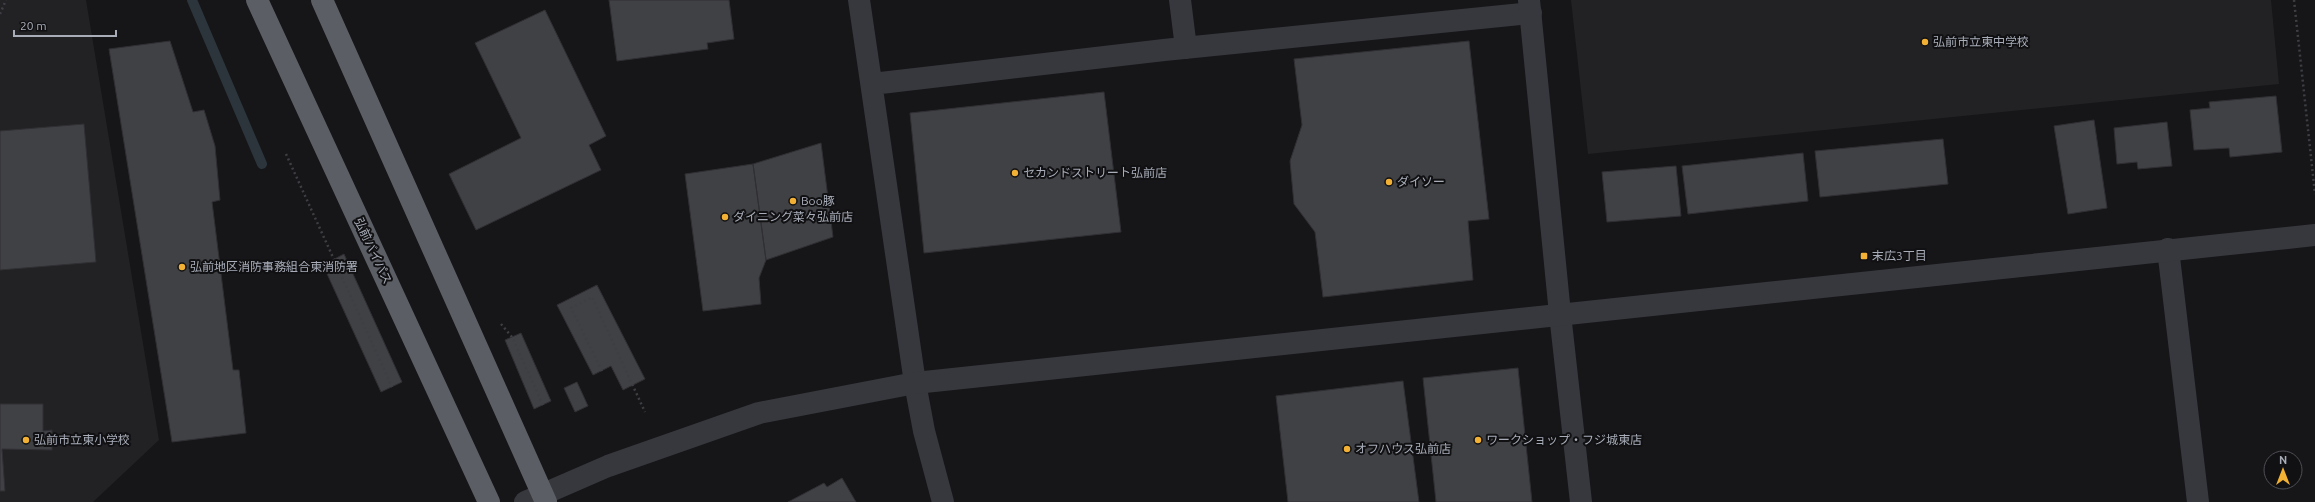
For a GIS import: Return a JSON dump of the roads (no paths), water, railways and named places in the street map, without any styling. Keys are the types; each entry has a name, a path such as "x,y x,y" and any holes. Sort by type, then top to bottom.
{"highway":[{"name":"弘前バイパス","path":"257,0 489,502"},
{"path":"322,0 538,500"}],"street":[{"path":"860,0 915,383 924,431 943,502"},
{"path":"1180,0 1186,48"},
{"path":"872,84 1530,7 1560,314 1582,502"},
{"path":"538,500 608,466 759,413 915,383 2168,249 2315,235"},
{"path":"2168,249 2198,502"}],"waterway":[{"path":"192,0 262,164"}],"place":[{"name":"弘前市立東中学校","path":"1925,42"},
{"name":"セカンドストリート弘前店","path":"1015,173"},
{"name":"ダイソー","path":"1389,182"},
{"name":"Boo豚","path":"793,201"},
{"name":"ダイニング菜々弘前店","path":"725,217"},
{"name":"末広3丁目","path":"1864,256"},
{"name":"弘前地区消防事務組合東消防署","path":"182,267"},
{"name":"弘前市立東小学校","path":"26,440"},
{"name":"ワークショップ・フジ城東店","path":"1478,440"},
{"name":"オフハウス弘前店","path":"1347,449"}]}
